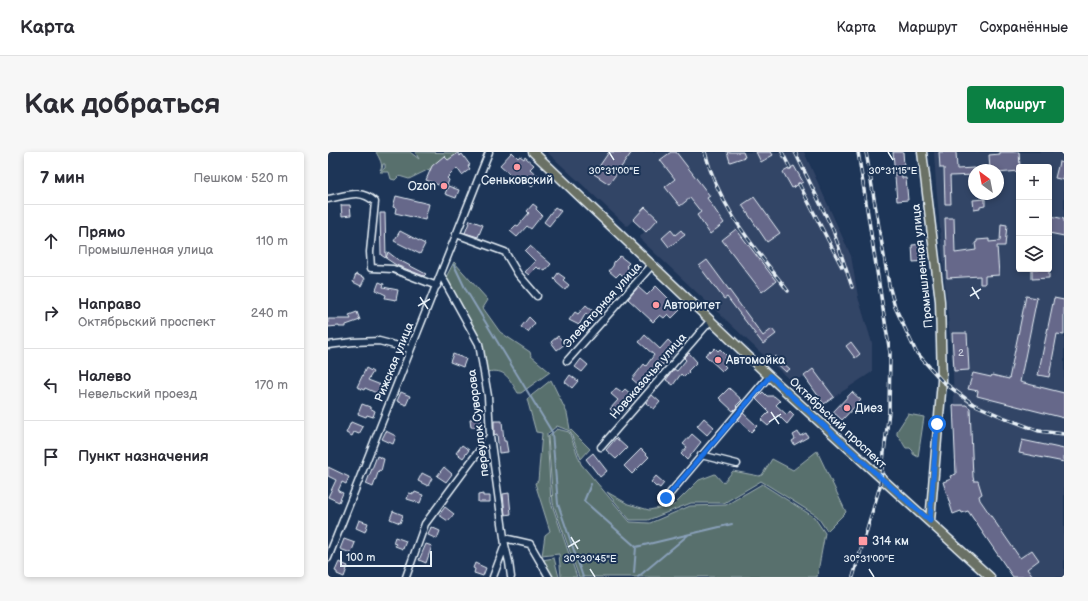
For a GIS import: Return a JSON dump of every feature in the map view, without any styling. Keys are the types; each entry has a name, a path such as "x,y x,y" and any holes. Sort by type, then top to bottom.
{"main road":[{"name":"Октябрьский проспект","path":"533,152 770,376 990,577"},
{"name":"Промышленная улица","path":"922,152 940,302 942,381 930,521"}],"street":[{"name":"Рижская улица","path":"328,558 330,546 437,286 489,152"},
{"path":"328,199 359,193 370,197 375,202 370,252 371,268 393,269 437,286"},
{"path":"456,234 505,252 518,274 537,296"},
{"name":"Элеваторная улица","path":"567,361 652,265"},
{"name":"переулок Суворова","path":"441,275 478,344 488,396 490,436 505,545 511,577"},
{"name":"Новоказачья улица","path":"601,447 711,320"},
{"path":"328,345 353,342 379,342 410,349"},
{"path":"666,498 701,455 770,376"},
{"path":"406,577 425,524 490,436"},
{"path":"701,455 737,464"},
{"path":"504,538 530,544 550,577"},
{"path":"493,577 505,545"}],"shaded area":[{"path":"547,152 804,152 851,256 858,297 872,343 872,372 834,397 813,369 793,383 639,238 645,231 633,220 627,226"},
{"path":"934,152 1064,152 1064,577 1013,577 966,510 956,478 953,372"}],"green space":[{"path":"376,152 410,152 419,159 415,152 458,153 450,159 409,179 399,176 395,180 391,179 389,172 380,172 385,168 385,164 383,164 382,169 380,170 380,159"},
{"path":"454,262 488,300 483,308 500,332 530,352 531,356 550,372 521,393 518,393 503,373 493,371 487,372 481,342 446,277"},
{"path":"551,380 567,413 570,429 590,449 581,459 570,431 557,426 547,434 551,502 577,577 561,577 559,554 542,556 545,535 550,531 535,483 538,481 542,433 536,432 527,399"},
{"path":"908,414 924,417 918,457 913,454 913,451 910,448 906,448 897,435 897,431"},
{"path":"557,429 569,432 581,464 630,522 650,523 690,506 726,505 762,484 814,517 825,533 817,577 579,577 553,503 548,437"},
{"path":"817,451 846,512 827,531 817,516 761,481 724,503 691,503 648,520 630,520 607,492 628,504 649,510 674,505 699,480 715,474 723,483 733,471 759,476 762,475 772,459 793,470"},
{"path":"554,558 559,577 552,577 542,560"}],"building":[{"name":"Сеньковский","path":"512,152 518,158 520,156 524,159 525,157 534,165 530,169 540,178 532,187 522,178 519,182 500,165"},
{"path":"609,152 632,152 609,184 594,174"},
{"path":"671,152 676,152 710,196 707,198 724,223 710,234 697,215 701,212 690,198 680,206 665,187 675,179 660,160"},
{"path":"727,152 743,152 745,157 730,162"},
{"path":"756,152 771,152 773,155 761,162"},
{"path":"893,152 903,152 904,165 901,165 902,178 906,178 908,200 897,201"},
{"path":"939,152 956,152 957,169 968,168 968,175 950,176 951,204 945,204 944,168 940,168"},
{"path":"1000,152 1019,152 1020,164 1016,164 1016,171 1004,172 1004,164 990,164 989,155 1000,154"},
{"path":"458,153 460,156 462,154 470,165 468,166 470,169 462,175 457,168 447,178 449,180 446,188 426,180 432,166 444,156 448,160"},
{"path":"1059,162 1064,163 1064,180 1055,178"},
{"path":"794,166 803,182 792,188 783,172"},
{"path":"448,186 459,190 456,198 445,194"},
{"path":"396,196 429,204 425,220 395,213 396,208 393,207"},
{"path":"754,197 780,233 767,242 742,205"},
{"path":"973,200 985,200 985,206 974,210"},
{"path":"533,204 542,215 531,229 527,226 517,237 510,231 516,225 518,226 529,213 527,211"},
{"path":"341,205 350,205 351,215 342,216"},
{"path":"555,207 561,211 549,226 544,222"},
{"path":"645,207 658,219 646,232 633,220"},
{"path":"380,213 385,213 386,258 388,252 397,259 426,274 424,276 396,265 381,255"},
{"path":"1052,216 1064,219 1064,236 1052,234"},
{"path":"945,218 954,218 955,253 976,250 975,243 977,240 989,239 989,242 1000,241 1001,224 1007,225 1005,246 997,246 999,275 985,276 985,284 980,284 980,276 947,278"},
{"path":"470,220 483,225 478,237 465,233"},
{"path":"736,229 776,281 762,292 722,240"},
{"path":"671,230 675,235 681,230 685,235 669,247 662,238"},
{"path":"400,231 425,244 420,254 394,241"},
{"path":"924,244 926,261 913,262 912,245"},
{"path":"530,246 551,264 545,271 537,267 529,275 525,272 535,261 525,251"},
{"path":"620,256 629,263 626,266 632,271 625,278 620,273 616,277 609,271 614,262"},
{"path":"707,260 763,336 772,329 776,334 763,344 727,297 724,299 699,266"},
{"path":"1032,272 1049,272 1049,278 1032,279"},
{"path":"558,273 565,278 563,280 569,285 565,290 554,279"},
{"path":"356,274 365,278 361,286 353,282"},
{"path":"379,282 384,284 383,287 398,290 396,300 385,298 386,295 376,290"},
{"path":"656,286 680,310 672,318 668,314 664,318 660,315 653,322 628,299 638,287 647,295"},
{"path":"1026,296 1037,298 1020,382 1064,393 1064,418 977,396 978,391 968,389 973,373 1009,379"},
{"path":"1054,298 1064,300 1064,335 1057,334 1049,377 1038,375"},
{"path":"586,305 594,312 590,317 586,313 579,325 569,320 575,312 578,314"},
{"path":"357,312 360,320 346,325 346,327 328,327 328,319 351,319 349,315"},
{"path":"529,317 535,323 528,332 521,327"},
{"path":"952,333 967,333 969,370 954,371"},
{"path":"645,335 660,349 668,340 677,349 663,365 659,362 640,386 632,379 644,364 646,366 654,355 639,342"},
{"path":"558,336 565,344 557,350 551,342"},
{"path":"851,342 860,354 855,358 846,346"},
{"name":"Автомойка","path":"715,348 718,351 720,349 727,356 725,358 728,361 724,365 726,367 722,371 705,355"},
{"path":"689,353 697,362 684,377 681,374 673,385 666,380 674,369 677,371 686,360 684,358"},
{"path":"453,354 466,359 463,367 450,362"},
{"path":"775,356 790,369 786,372 772,359"},
{"path":"581,359 588,365 582,372 575,367"},
{"path":"366,368 373,372 368,380 381,385 380,388 383,389 381,395 365,388 364,390 357,387"},
{"path":"813,369 834,397 824,404 804,376"},
{"path":"570,375 578,381 572,388 565,382"},
{"path":"616,388 622,392 625,389 632,395 615,413 610,409 618,400 611,394"},
{"path":"729,388 742,400 733,411 719,398"},
{"path":"401,392 410,396 406,405 397,401"},
{"path":"763,392 767,396 774,396 780,401 776,405 787,415 790,411 794,415 787,424 778,415 768,426 761,420 769,412 756,399"},
{"path":"852,392 861,400 842,420 833,412"},
{"path":"652,395 660,402 654,409 646,403"},
{"path":"362,404 375,411 373,417 367,415 366,417 358,414"},
{"path":"953,405 966,405 970,408 973,477 974,481 978,481 982,494 979,496 980,500 1020,558 1032,550 1039,560 1027,569 1033,577 1013,577 968,511 962,513 961,511 953,514 943,482 951,479 950,476 956,474"},
{"path":"743,413 757,426 751,432 738,420"},
{"path":"481,418 482,427 471,427 470,419"},
{"path":"704,418 714,427 707,435 697,426"},
{"path":"494,421 502,421 504,441 506,441 508,452 499,453 497,434 494,435"},
{"path":"351,422 363,427 359,434 354,432 352,436 346,433"},
{"path":"386,431 396,436 393,444 382,439"},
{"path":"798,432 800,436 806,433 808,437 794,445 792,441 795,439 793,435"},
{"path":"692,434 701,442 687,460 681,454 687,447 683,444"},
{"path":"616,438 627,448 616,459 606,450"},
{"path":"1022,440 1064,449 1064,462 1019,453"},
{"path":"462,445 469,450 463,458 456,453"},
{"path":"641,449 649,457 632,474 624,466"},
{"path":"593,453 607,471 600,477 586,459"},
{"path":"377,456 384,459 381,471 379,470 373,487 366,484"},
{"path":"328,467 349,477 346,484 342,482 338,491 343,493 339,502 328,497 336,480 328,476"},
{"path":"444,467 452,474 446,482 437,476"},
{"path":"422,473 432,478 428,486 418,481"},
{"path":"656,476 664,483 660,488 657,486 656,487 651,482"},
{"path":"415,492 423,495 420,503 407,499 409,493 414,494"},
{"path":"509,493 511,514 505,515 503,494"},
{"path":"483,494 483,496 490,496 490,502 478,502 478,495"},
{"path":"445,507 454,514 448,521 439,515"},
{"path":"393,511 403,515 400,523 390,519"},
{"path":"359,520 368,523 365,532 356,528"},
{"path":"431,527 440,531 437,539 428,535"},
{"path":"395,537 406,541 403,549 395,546 396,544 393,543"},
{"path":"344,539 355,543 351,553 340,549"},
{"path":"426,544 432,546 426,563 419,560"},
{"path":"339,562 348,566 344,577 337,574 335,571"},
{"path":"475,563 486,568 483,576 474,573 475,569 473,568"}],"waterway":[{"path":"454,265 466,290 552,432 558,504 583,577"},
{"path":"591,484 584,501 636,547 732,524"},
{"path":"638,577 688,535"},
{"path":"634,573 636,547"}],"railway":[{"path":"705,152 711,172 728,208 739,226 788,291"},
{"path":"782,152 790,168"},
{"path":"795,152 833,230 852,287"},
{"path":"853,577 880,486 889,411 890,353 858,152"},
{"path":"866,152 889,285 895,307 916,352 942,381 973,404 1039,431 1064,434"},
{"path":"799,184 842,267"}],"place":[{"name":"Сеньковский","path":"517,167"},
{"name":"Ozon","path":"444,186"},
{"name":"Авторитет","path":"656,305"},
{"name":"Автомойка","path":"718,360"},
{"name":"Диез","path":"847,408"},
{"name":"314 км","path":"863,541"}],"route":[{"path":"666,498 701,455 770,376 930,521 937,424"}]}
